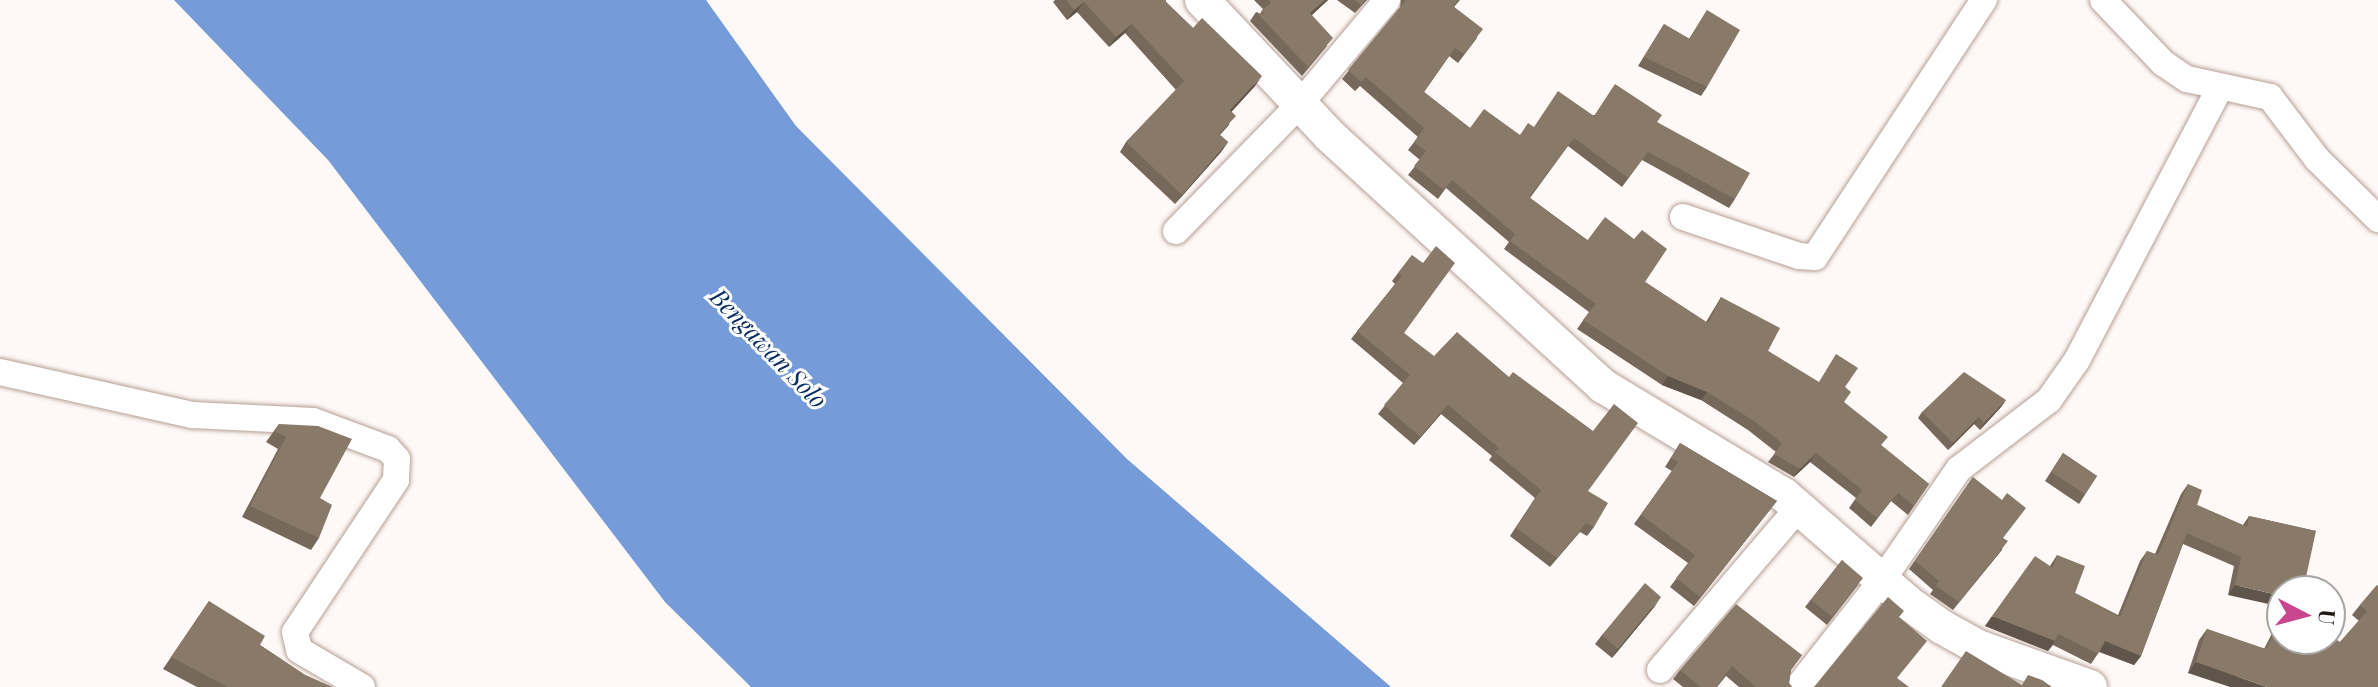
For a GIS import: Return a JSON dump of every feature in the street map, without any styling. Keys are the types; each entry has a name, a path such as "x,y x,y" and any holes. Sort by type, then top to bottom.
{"street":[{"path":"1202,0 1299,105 1603,386 1799,507 1907,602 1978,647 2090,687"},
{"path":"1176,231 1299,105 1387,0"},
{"path":"1683,217 1799,256 1815,257 1984,0"},
{"path":"2103,0 2163,63 2187,79 2219,89 2270,97 2317,159 2378,219"},
{"path":"1798,687 1883,579 1959,469 2049,400 2077,360 2219,89"},
{"path":"0,372 193,415 326,423 388,449 397,459 396,480 295,632 299,650 362,687"},
{"path":"1660,670 1799,507"}],"water":[{"name":"Bengawan Solo","path":"174,0 706,0 796,126 1127,459 1391,687 751,687 665,602 328,160"}],"building":[{"path":"1066,0 1166,0 1193,28 1202,18 1262,76 1230,110 1236,116 1219,134 1228,142 1182,195 1126,142 1184,81 1132,24 1116,37 1084,2 1074,10"},
{"path":"1269,0 1325,0 1310,13 1333,38 1308,67 1256,12 1265,15 1261,11 1271,3"},
{"path":"1406,0 1458,0 1453,6 1483,29 1464,54 1455,48 1424,92 1470,128 1484,109 1520,135 1528,123 1534,127 1558,91 1594,116 1615,84 1662,115 1657,122 1750,173 1735,199 1648,152 1628,178 1574,138 1529,197 1587,241 1605,217 1634,239 1642,230 1667,249 1645,282 1708,323 1721,297 1780,328 1768,351 1819,382 1836,354 1858,368 1845,387 1851,392 1844,402 1888,437 1881,445 1929,484 1914,506 1898,493 1877,518 1855,500 1862,490 1816,453 1800,469 1774,454 1782,443 1754,421 1707,392 1668,376 1583,320 1596,304 1510,241 1515,234 1452,180 1444,190 1414,166 1426,151 1414,142 1424,128 1366,77 1361,82 1348,70"},
{"path":"1707,10 1740,30 1707,87 1644,57 1664,24 1690,39"},
{"path":"1436,246 1455,263 1404,333 1434,356 1457,332 1509,377 1513,372 1593,431 1614,404 1638,423 1588,491 1608,503 1594,527 1586,523 1557,558 1516,528 1541,490 1495,452 1499,448 1448,405 1420,437 1384,405 1410,375 1357,331 1402,276 1398,273 1412,255 1423,263"},
{"path":"1964,372 2006,400 1984,423 1979,417 1953,443 1922,412"},
{"path":"279,424 318,426 352,439 320,498 332,505 319,538 250,506 286,437 274,431"},
{"path":"1680,443 1777,501 1700,597 1676,578 1695,555 1641,515 1678,462 1671,458"},
{"path":"2063,453 2097,476 2085,494 2051,472"},
{"path":"1973,477 2002,500 2007,493 2026,508 2003,538 2008,541 1959,602 1936,586 1939,581 1915,561"},
{"path":"2188,484 2202,490 2197,505 2247,527 2249,516 2316,531 2306,575 2266,575 2266,592 2235,585 2241,557 2187,533 2141,656 2105,641 2098,654 2058,634 2055,641 1992,616 2035,556 2053,568 2057,555 2085,566 2075,593 2120,617 2147,551 2158,555"},
{"path":"1842,560 1863,578 1832,617 1811,600"},
{"path":"1645,583 1661,597 1618,649 1602,635"},
{"path":"2377,585 2378,687 2267,687 2196,662 2207,629 2266,649 2266,655 2346,655 2346,635 2367,611 2360,605"},
{"path":"1888,597 1904,611 1899,617 1927,641 1897,678 1909,687 1814,687"},
{"path":"209,601 265,636 260,645 305,675 332,687 228,687 171,657"},
{"path":"1736,604 1802,655 1791,669 1789,683 1792,687 1756,687 1732,666 1716,687 1701,687 1680,670"},
{"path":"1966,651 2022,685 2028,675 2052,687 1941,687"}]}
